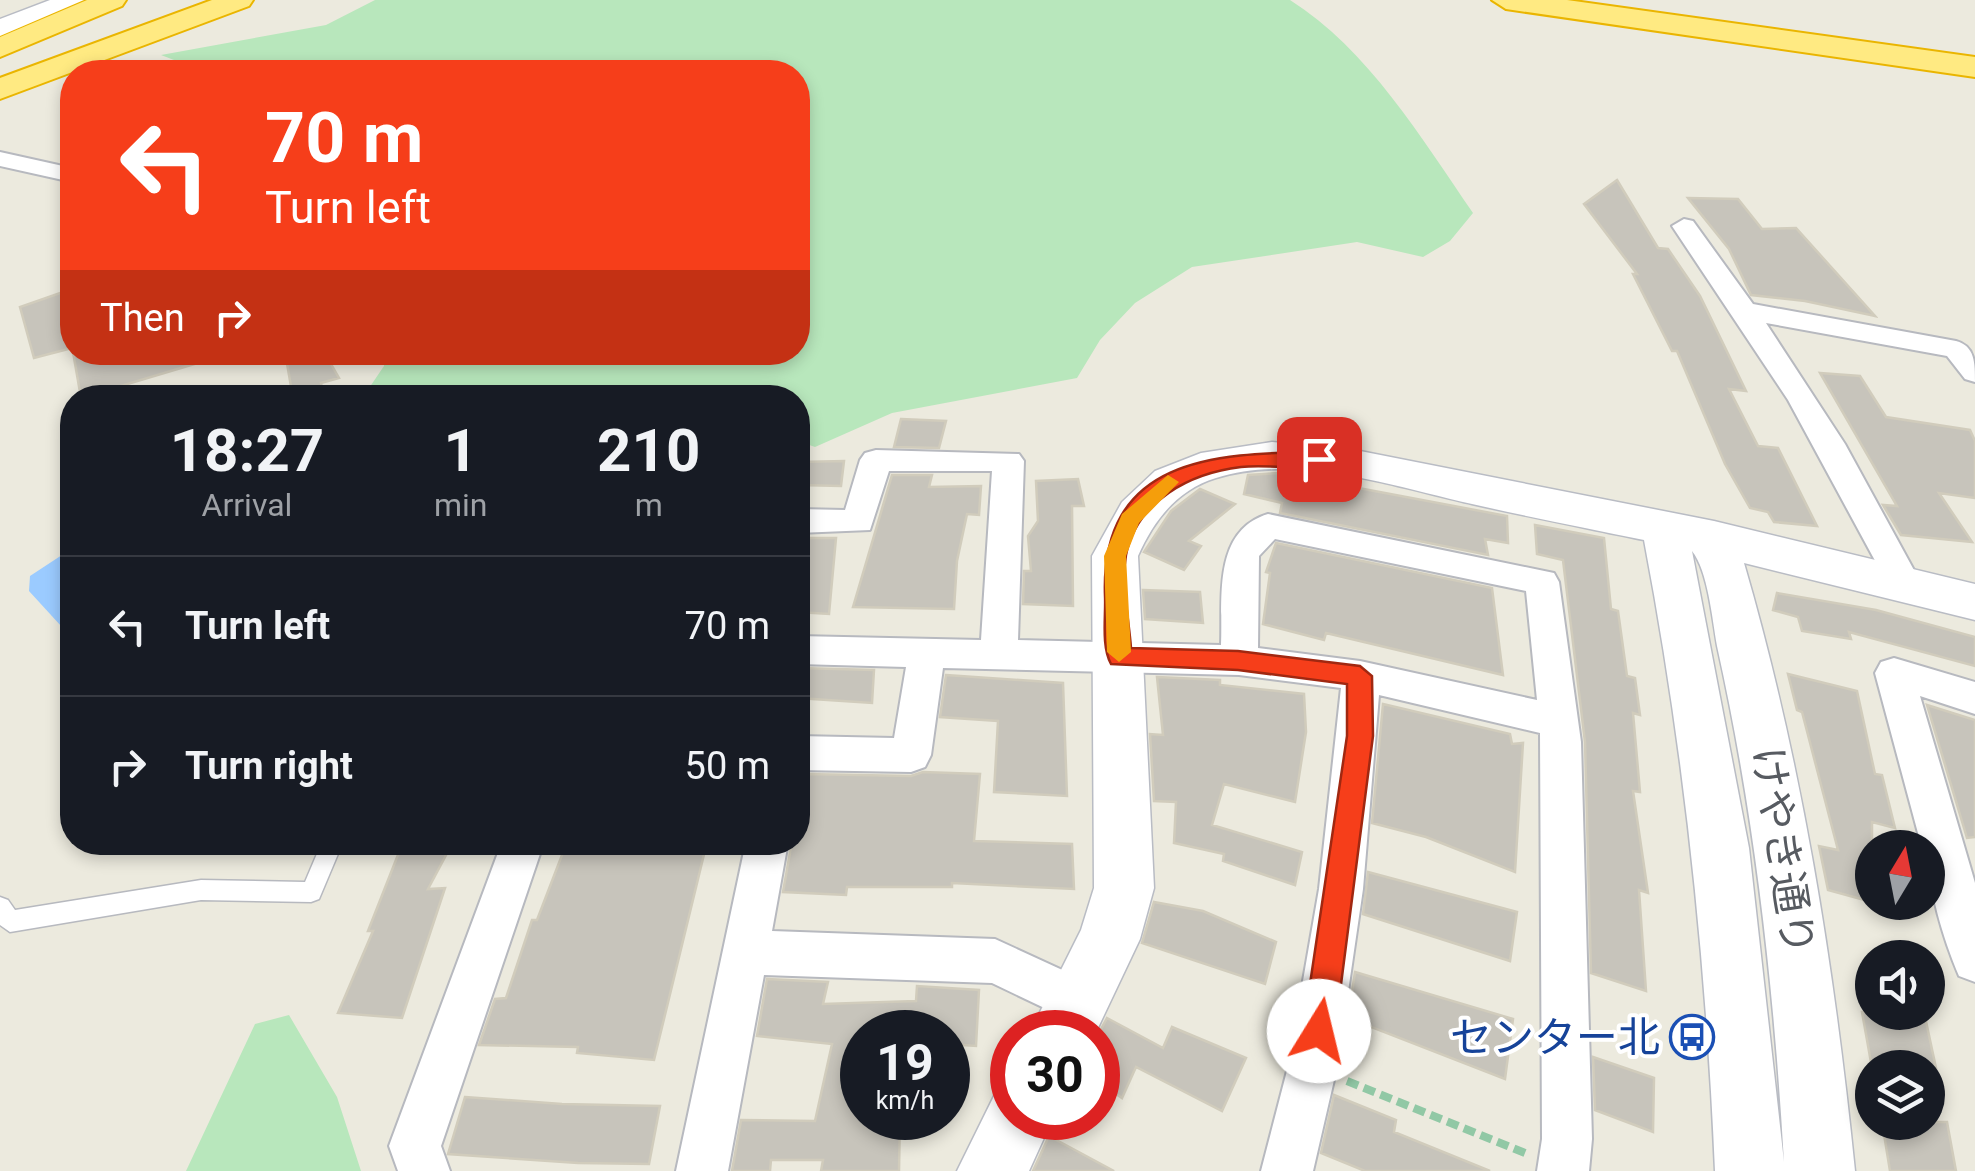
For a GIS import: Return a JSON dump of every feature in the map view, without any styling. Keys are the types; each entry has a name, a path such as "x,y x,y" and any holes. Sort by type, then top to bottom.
{"highway":[{"path":"0,48 112,0"},
{"path":"0,60 145,0"},
{"path":"0,74 178,0"},
{"path":"78,60 238,0"},
{"path":"1506,0 1975,67"},
{"path":"1584,0 1975,57"},
{"path":"1640,0 1975,57"},
{"path":"1792,11 1975,39"},
{"path":"0,89 60,67"}],"street":[{"path":"0,28 72,0"},
{"path":"0,158 60,172"},
{"path":"1684,226 1748,311 1854,481 1904,584"},
{"path":"1748,311 1956,349 1975,372"},
{"path":"1074,1010 1109,940 1124,888 1115,556 1130,520 1157,488 1204,466 1263,458 1319,459 1689,532 1975,602"},
{"path":"810,521 858,522 876,460 1008,460 1000,655"},
{"path":"1238,660 1242,552 1268,526 1542,582 1558,721 1567,1139 1563,1170"},
{"path":"1689,532 1697,672 1740,990 1750,1171"},
{"name":"けやき通り","path":"1689,532 1758,706 1786,841 1810,1034 1820,1171"},
{"path":"810,650 1238,660 1360,676 1558,721"},
{"path":"810,753 911,755 927,653"},
{"path":"1975,698 1894,673 1975,960"},
{"path":"1287,1171 1306,1112 1313,1067 1360,736 1360,676"},
{"path":"424,1171 415,1146 518,855"},
{"path":"702,1171 765,855"},
{"path":"746,952 995,960 1061,1010"},
{"path":"992,1171 1008,1140"}],"lane":[{"path":"0,907 10,921 202,890 311,892 327,855"}],"path":[{"path":"1313,1067 1563,1170"}],"green space":[{"path":"375,0 1290,0 1318,20 1369,69 1473,213 1450,241 1423,257 1357,242 1192,267 1135,303 1100,340 1077,378 892,413 815,447 810,445 810,385 371,385 384,365 810,365 810,60 174,60 161,55 326,25"},
{"path":"289,1015 337,1097 361,1171 186,1171 255,1024"}],"water":[{"path":"60,556 60,625 29,591 30,576"}],"building":[{"path":"1617,180 1658,248 1668,249 1700,296 1746,391 1729,389 1758,446 1778,448 1817,526 1774,522 1768,512 1750,508 1725,464 1677,351 1672,351 1633,274 1637,274 1584,204"},
{"path":"1688,198 1738,199 1762,229 1796,228 1875,316 1805,301 1751,295 1729,249"},
{"path":"60,293 60,351 34,358 20,307"},
{"path":"75,365 191,365 124,385 79,385"},
{"path":"287,365 332,365 339,378 321,385 291,385"},
{"path":"1820,373 1860,376 1886,417 1970,430 1975,441 1975,498 1939,493 1972,542 1901,535 1883,505 1897,506"},
{"path":"901,419 946,421 939,448 894,447"},
{"path":"844,461 841,486 810,485 810,462"},
{"path":"1279,473 1507,516 1508,543 1485,539 1488,555 1280,513 1282,503 1244,494 1248,475"},
{"path":"892,475 932,475 929,487 981,486 979,515 967,514 957,561 954,609 853,607"},
{"path":"1078,479 1084,506 1072,506 1073,606 1023,604 1024,571 1031,571 1028,536 1038,521 1036,481"},
{"path":"1200,489 1235,504 1189,541 1201,546 1184,570 1144,552 1171,511"},
{"path":"1535,525 1604,538 1611,609 1618,611 1627,676 1635,678 1640,715 1633,713 1640,792 1633,791 1648,893 1639,890 1646,991 1591,973 1585,742 1563,560 1537,554"},
{"path":"810,538 836,538 829,614 810,613"},
{"path":"1276,543 1492,588 1503,675 1326,633 1324,640 1263,624 1270,573 1266,572"},
{"path":"1143,590 1200,592 1203,623 1145,619"},
{"path":"1777,593 1876,610 1975,637 1975,666 1849,632 1851,639 1802,631 1798,617 1773,610"},
{"path":"810,668 874,670 872,703 810,699"},
{"path":"1788,674 1857,691 1875,774 1882,775 1895,828 1872,822 1872,830 1855,830 1855,897 1828,890 1819,846 1838,850 1802,712 1797,710"},
{"path":"946,675 1063,683 1067,796 994,792 998,721 940,717"},
{"path":"1157,677 1220,680 1220,685 1304,694 1306,732 1295,802 1224,784 1212,825 1302,852 1295,885 1223,861 1224,854 1174,843 1176,802 1154,801 1150,734 1163,735"},
{"path":"1383,704 1510,734 1512,744 1523,743 1515,872 1426,837 1372,823"},
{"path":"1927,705 1975,720 1975,837 1967,838"},
{"path":"923,772 980,774 974,841 1072,844 1074,889 952,883 952,887 847,887 846,895 783,892 790,855 810,855 810,774 911,776"},
{"path":"398,855 446,855 428,889 445,888 402,1018 338,1013 373,931 368,931"},
{"path":"562,855 704,855 654,1060 577,1053 578,1047 479,1045 495,999 506,998 532,920 537,920"},
{"path":"1368,872 1517,912 1510,961 1363,914"},
{"path":"1154,902 1203,911 1276,942 1265,984 1142,943"},
{"path":"1355,972 1513,1019 1505,1079 1348,1018"},
{"path":"767,979 828,982 823,1004 916,1001 917,986 979,990 976,1046 970,1046 970,1010 840,1010 840,1140 900,1140 899,1171 821,1171 823,1160 771,1160 770,1171 732,1171 741,1120 815,1121 832,1044 757,1036"},
{"path":"1120,1025 1163,1048 1172,1027 1246,1058 1222,1111 1136,1067 1122,1098"},
{"path":"1865,1030 1928,1030 1932,1050 1869,1050"},
{"path":"1593,1057 1654,1078 1653,1132 1595,1110"},
{"path":"1334,1095 1396,1120 1394,1132 1490,1171 1365,1171 1321,1153"},
{"path":"465,1097 660,1106 649,1164 448,1154"},
{"path":"1947,1122 1956,1171 1890,1171 1885,1140 1945,1140"},
{"path":"1047,1140 1056,1140 1114,1171 1033,1171"}],"slow traffic":[{"path":"1119,652 1115,556 1130,520 1157,488 1168,482"}],"place":[{"name":"センター北","path":"1692,1037"}],"route":[{"path":"1319,459 1245,460 1204,466 1178,477 1157,488 1130,520 1115,556 1119,658 1238,660 1360,676 1360,736 1319,1031"}]}
